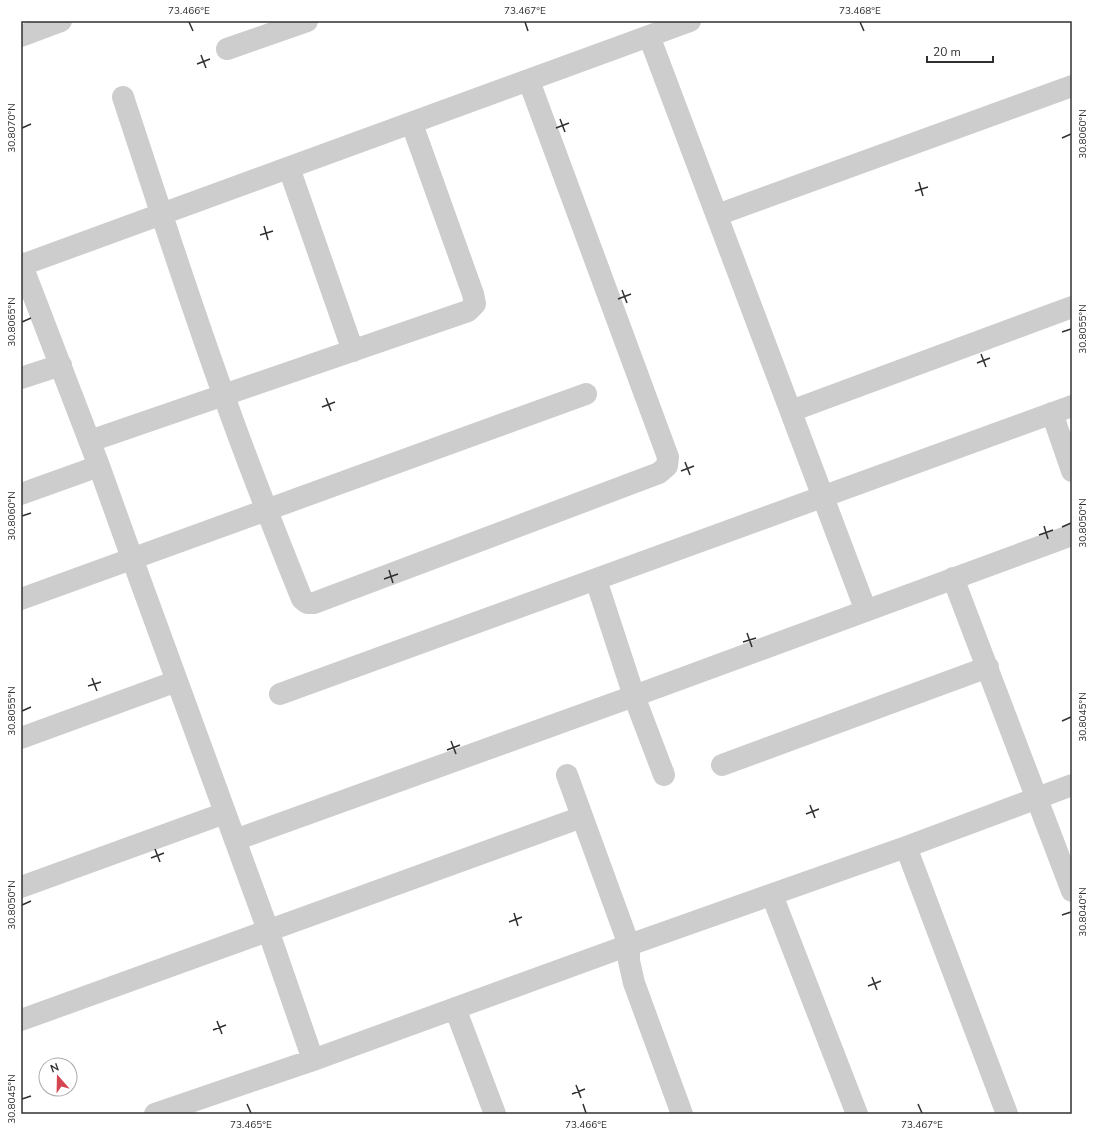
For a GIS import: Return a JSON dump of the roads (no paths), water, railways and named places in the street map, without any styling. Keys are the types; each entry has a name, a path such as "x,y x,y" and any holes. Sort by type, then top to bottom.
{"street":[{"path":"21,36 61,21"},
{"path":"227,50 307,21"},
{"path":"313,1060 268,930 90,441 21,264 412,124 690,21"},
{"path":"649,36 866,610"},
{"path":"123,97 161,214 266,510 302,599 307,603 314,603 659,473 667,466 668,458 529,81"},
{"path":"717,215 1072,86"},
{"path":"90,441 468,311 475,304 473,294 412,124"},
{"path":"289,168 353,351"},
{"path":"791,412 1072,307"},
{"path":"21,378 61,365"},
{"path":"21,599 586,394"},
{"path":"280,694 1072,406"},
{"path":"1052,414 1072,471"},
{"path":"21,494 99,466"},
{"path":"234,840 634,696 1072,535"},
{"path":"953,578 1038,798 1072,891"},
{"path":"596,580 634,696 664,775"},
{"path":"722,765 988,667"},
{"path":"21,738 177,682"},
{"path":"567,775 629,945 629,961 634,984 682,1114"},
{"path":"155,1114 313,1060 629,945 906,847 1072,785"},
{"path":"21,888 225,813"},
{"path":"21,1020 582,817"},
{"path":"906,847 1007,1114"},
{"path":"772,895 857,1114"},
{"path":"455,1008 495,1114"}]}
